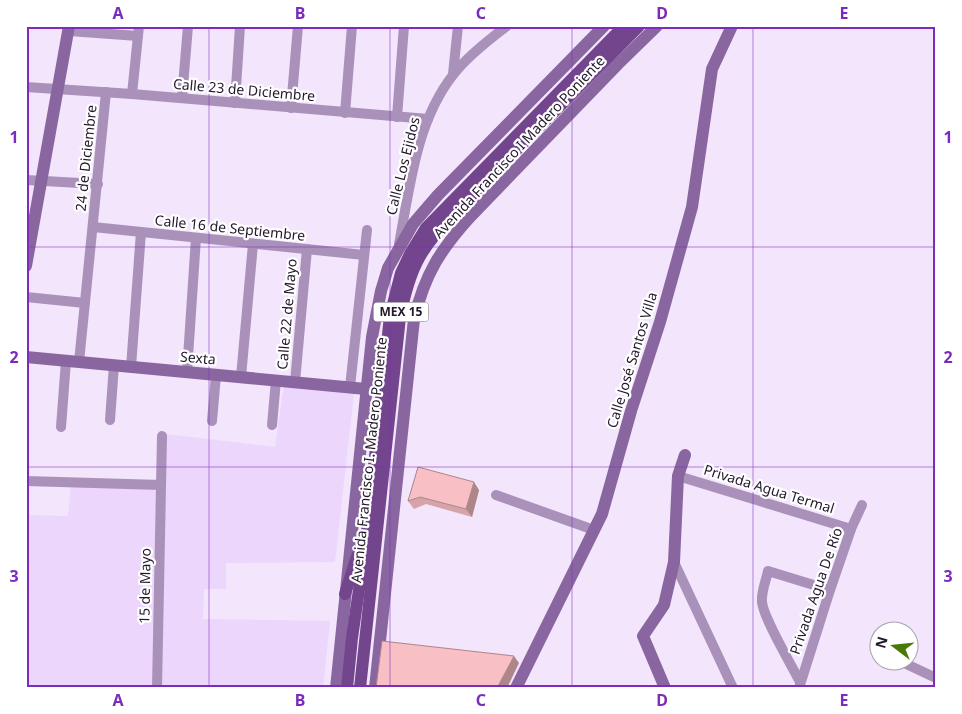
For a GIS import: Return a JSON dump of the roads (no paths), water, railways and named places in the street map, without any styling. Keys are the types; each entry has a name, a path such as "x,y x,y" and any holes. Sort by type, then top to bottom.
{"main road":[{"name":"Avenida Francisco I. Madero Poniente","path":"347,688 345,648 366,540 390,316 395,293 410,254 426,228 450,202 624,26"},
{"name":"Avenida Francisco I. Madero Poniente","path":"360,688 400,317 411,276 419,257 458,209 639,26"},
{"path":"345,594 357,556 366,540"}],"street":[{"path":"182,98 188,26"},
{"path":"235,103 240,26"},
{"path":"291,108 298,26"},
{"path":"345,113 352,26"},
{"path":"397,118 404,26"},
{"path":"453,74 458,26"},
{"name":"Calle Los Ejidos","path":"397,253 413,170 428,119 453,74 491,38 507,26"},
{"name":"Avenida Francisco I. Madero Poniente","path":"336,688 345,648 345,594 372,337 380,291 388,268 413,224 438,195 604,26"},
{"name":"Avenida Francisco I Madero Poniente","path":"375,688 414,319 426,280 435,261 451,238 657,26"},
{"name":"Calle José Santos Villa","path":"516,688 602,514 631,411 660,322 692,207 712,69 732,26"},
{"path":"26,266 69,29 139,31 132,94"},
{"name":"Calle 23 de Diciembre","path":"26,88 58,88 397,118 428,119"},
{"name":"24 de Diciembre","path":"79,362 106,92"},
{"path":"26,180 98,184"},
{"name":"Calle 16 de Septiembre","path":"93,227 364,255"},
{"path":"350,387 367,230"},
{"path":"131,367 141,232"},
{"path":"187,372 196,238"},
{"path":"241,377 253,244"},
{"name":"Calle 22 de Mayo","path":"295,382 306,249"},
{"path":"26,297 85,303"},
{"name":"Sexta","path":"26,357 366,388"},
{"path":"61,427 66,361"},
{"path":"110,420 114,366"},
{"path":"212,420 216,375"},
{"path":"272,425 276,380"},
{"name":"15 de Mayo","path":"157,688 162,436"},
{"path":"665,688 643,636 664,605 674,562 678,476 685,455"},
{"name":"Privada Agua Termal","path":"678,476 851,529"},
{"path":"26,481 161,485"},
{"path":"496,496 594,530"},
{"name":"Privada Agua De Río","path":"800,685 851,529 862,505"},
{"path":"674,562 733,688"},
{"path":"800,685 762,603 768,571 830,590"},
{"path":"920,670 936,678"}]}
